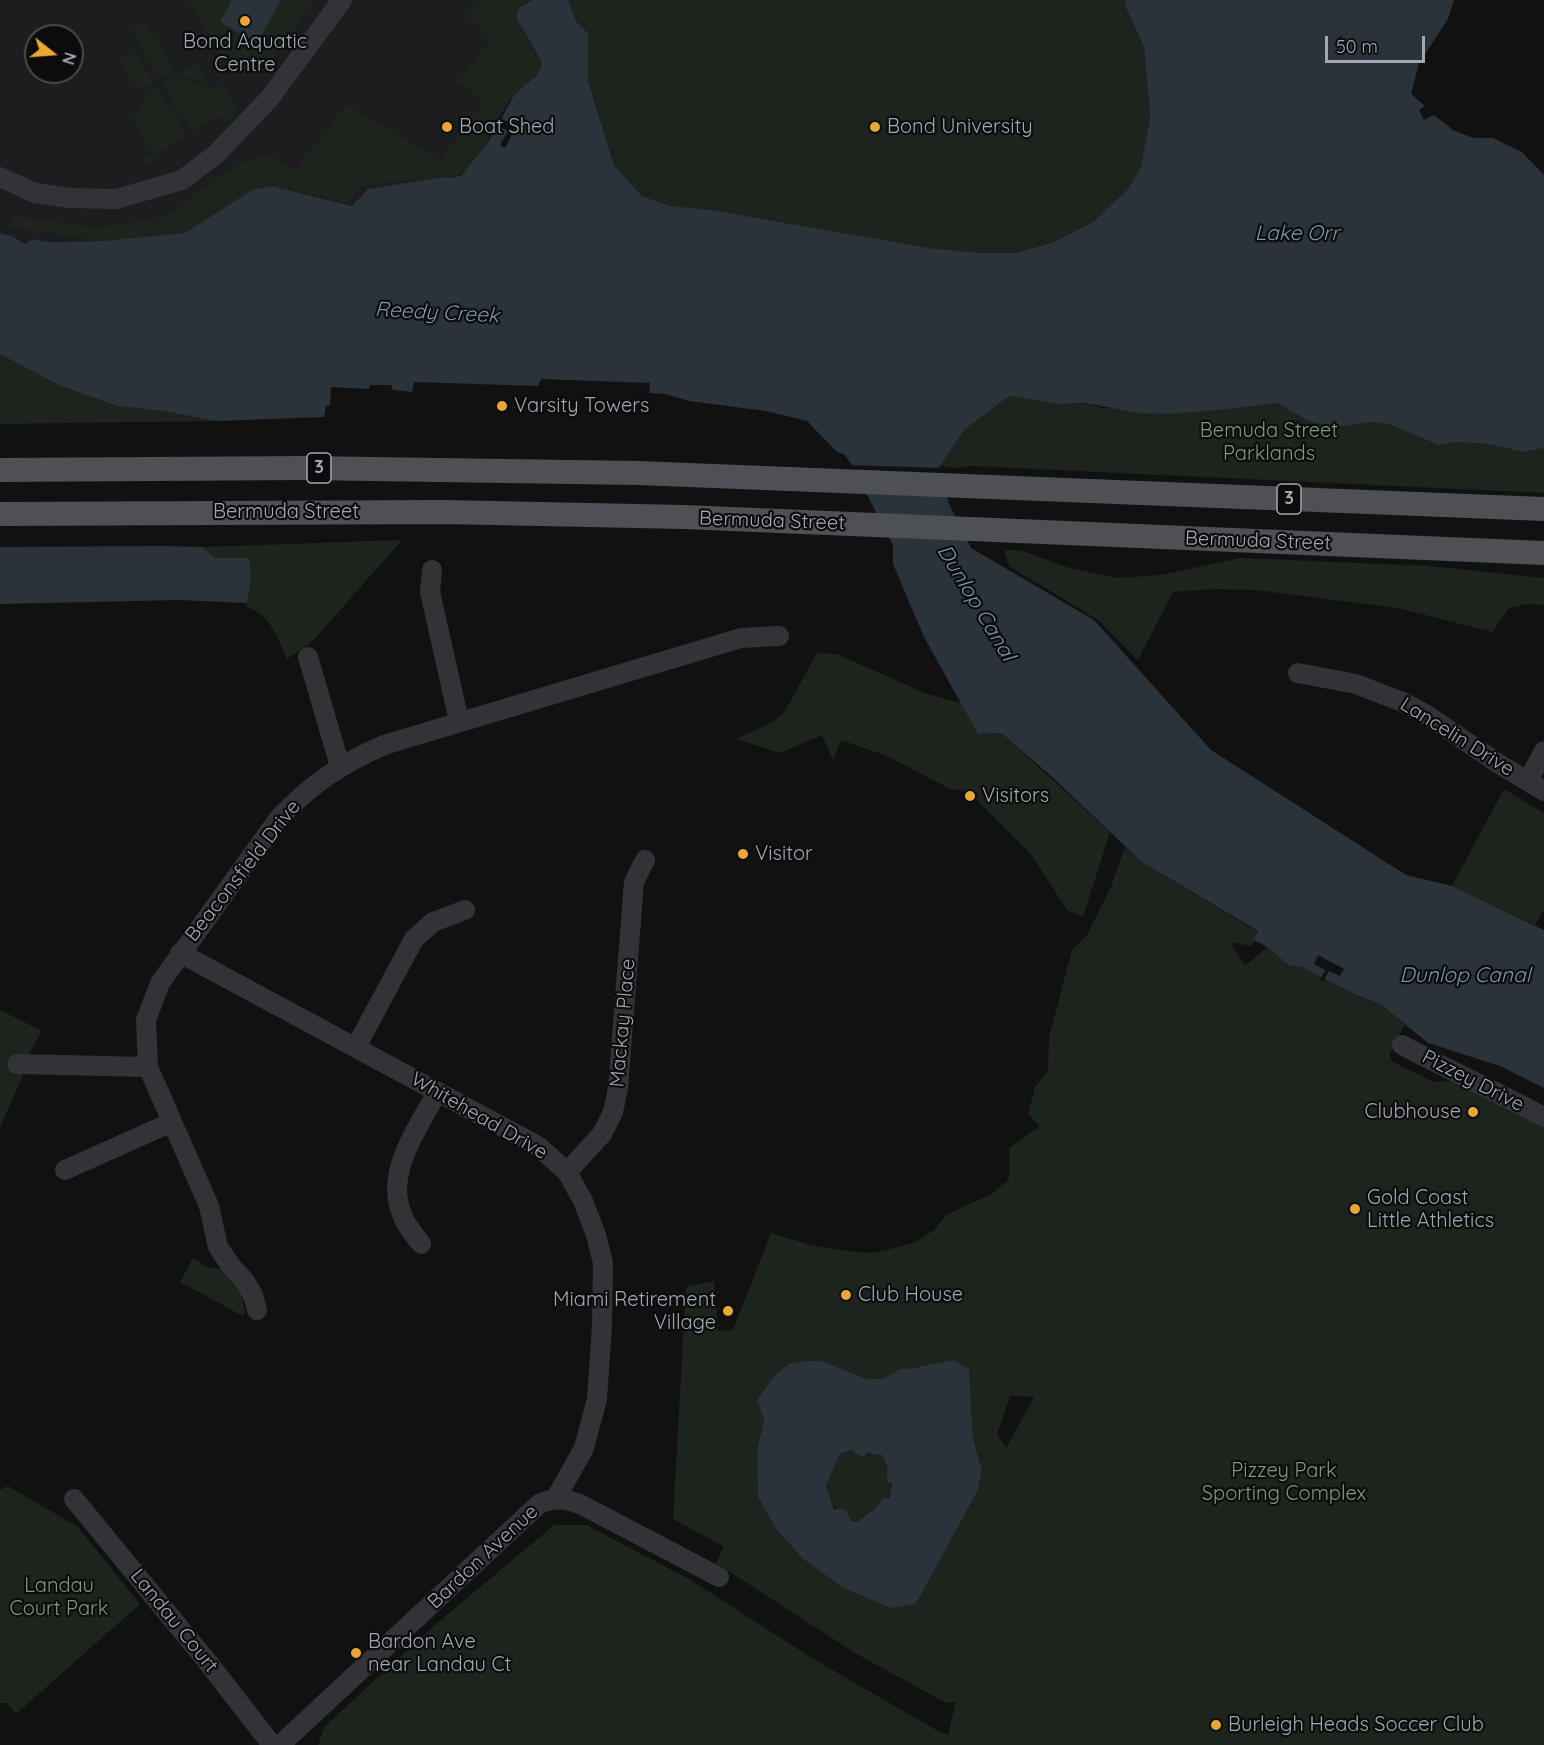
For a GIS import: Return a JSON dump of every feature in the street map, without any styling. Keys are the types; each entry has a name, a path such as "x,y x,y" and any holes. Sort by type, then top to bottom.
{"main road":[{"name":"3","path":"0,470 491,470 638,473 1544,509"},
{"name":"Bermuda Street","path":"0,514 456,512 684,518 1544,553"}],"street":[{"path":"0,177 35,193 70,198 116,199 182,180 215,155 269,99 342,0"},
{"path":"432,570 430,592 459,721"},
{"name":"Beaconsfield Drive","path":"257,1310 253,1295 244,1280 218,1247 209,1206 148,1067 146,1020 160,983 279,818 300,796 340,766 384,745 741,638 779,636"},
{"path":"308,657 340,766"},
{"name":"Lancelin Drive","path":"1298,673 1356,684 1405,703 1428,715 1499,764 1536,786"},
{"path":"1536,786 1544,751"},
{"name":"Mackay Place","path":"567,1172 602,1134 613,1112 618,1088 634,882 645,860"},
{"path":"356,1047 414,939 433,922 465,910"},
{"name":"Whitehead Drive","path":"180,953 538,1146 567,1172 583,1201 596,1234 603,1263 602,1325 597,1399 584,1448 556,1498"},
{"name":"Pizzey Drive","path":"1402,1045 1544,1117"},
{"path":"17,1064 148,1067"},
{"path":"421,1244 405,1221 396,1186 402,1159 437,1092"},
{"path":"65,1170 172,1122"},
{"name":"Bardon Avenue","path":"280,1745 539,1504 556,1498 580,1504 719,1577"},
{"name":"Landau Court","path":"74,1499 207,1660 272,1745"}],"shaded area":[{"path":"0,0 533,0 530,3 487,144 462,175 352,206 272,186 185,233 101,241 50,242 33,239 25,244 12,236 0,233"}],"green space":[{"name":"Bond Aquatic Centre","path":"188,0 315,0 271,61 233,75"},
{"path":"480,0 533,0 519,8 516,17 541,62 536,76 508,103 474,162 464,172 453,178 370,183 357,187 349,203 272,186 252,190 185,233 101,241 8,226 13,216 98,228 166,216 239,164 271,155 294,172 347,105 440,160 483,104 469,88 455,83 491,43 484,34 486,31 466,15"},
{"name":"Bond University","path":"568,0 1125,0 1126,8 1144,47 1150,117 1141,166 1129,188 1093,222 1054,242 1016,253 980,253 929,248 712,210 671,206 642,196 614,165 588,81 588,33 576,21"},
{"path":"145,22 174,69 160,78 132,30"},
{"path":"134,52 153,82 139,91 120,60"},
{"path":"196,63 209,84 181,73"},
{"path":"176,76 208,88 225,86 235,105 234,114 226,122 222,117 216,118 192,132 163,84"},
{"path":"157,88 186,136 154,156 150,166 147,167 143,160 153,154 132,117 139,113 146,95"},
{"path":"0,354 59,384 117,406 163,411 216,421 0,424"},
{"name":"Bemuda Street Parklands","path":"1009,396 1058,404 1085,403 1102,408 1228,409 1277,403 1310,422 1337,427 1373,422 1391,425 1439,445 1456,442 1488,444 1523,452 1544,448 1544,493 939,466 965,429"},
{"path":"402,540 311,643 287,659 267,621 255,610 246,606 251,576 215,558 203,547"},
{"path":"1004,549 1023,551 1069,568 1117,578 1161,575 1240,558 1430,566 1544,578 1544,605 1526,604 1509,608 1492,632 1398,608 1256,590 1216,589 1173,592 1138,660 1098,620 1009,566"},
{"path":"817,653 837,654 927,694 961,703 978,734 1001,733 1110,832 1083,917 1067,910 1030,853 968,791 950,789 887,756 841,740 833,761 822,735 780,753 737,739 774,721 785,711"},
{"path":"1504,789 1544,813 1544,909 1535,925 1452,886"},
{"name":"Pizzey Park Sporting Complex","path":"1125,847 1142,862 1258,932 1252,946 1230,942 1245,966 1267,947 1290,966 1300,966 1354,994 1380,1004 1405,1025 1390,1053 1391,1061 1434,1082 1455,1081 1544,1126 1544,1745 318,1745 325,1726 435,1625 554,1525 586,1525 689,1579 812,1658 948,1735 956,1702 946,1703 855,1653 716,1563 724,1547 673,1519 686,1287 714,1281 718,1331 733,1330 771,1233 814,1246 865,1253 879,1252 916,1242 934,1230 946,1215 993,1193 1009,1179 1009,1148 1040,1126 1028,1114 1035,1087 1048,1071 1049,1037 1072,950 1087,935 1111,887","holes":["953,1360 969,1369 973,1438 982,1470 978,1490 916,1604 802,1558 776,1529 758,1497 757,1451 764,1419 822,1361 867,1379 884,1379 900,1369","1010,1396 1034,1397 1006,1448 997,1434"]},
{"path":"0,1010 42,1031 30,1052 24,1073 0,1127"},
{"path":"193,1258 209,1268 225,1269 241,1289 245,1312 243,1316 180,1282"},
{"path":"851,1450 866,1454 881,1453 891,1486 887,1499 858,1522 840,1514 826,1486 840,1454"},
{"name":"Landau Court Park","path":"8,1486 78,1527 140,1604 16,1714 7,1703 0,1703 0,1490"}],"water":[{"path":"232,0 281,0 257,43 220,22"},
{"name":"Lake Orr","path":"533,0 568,0 576,21 588,33 588,81 614,165 642,196 671,206 712,210 929,248 980,253 1016,253 1054,242 1093,222 1129,188 1141,166 1150,117 1144,47 1126,8 1125,0 1454,0 1448,19 1419,63 1411,94 1425,106 1419,110 1424,120 1434,115 1453,130 1473,138 1493,138 1522,152 1544,175 1544,448 1523,452 1488,444 1456,442 1439,445 1391,425 1373,422 1337,427 1310,422 1277,403 1170,414 1139,413 1085,403 1058,404 1009,396 965,429 939,467 949,504 971,548 1094,620 1211,750 1406,875 1452,886 1544,930 1544,1088 1500,1066 1428,1043 1380,1004 1354,994 1300,966 1290,966 1267,947 1254,940 1258,931 1142,862 1050,775 1001,733 978,734 924,637 893,564 893,545 851,464 845,455 836,451 807,421 766,411 689,401 665,394 649,393 650,383 541,379 538,386 414,382 412,392 393,390 391,385 370,385 369,389 331,387 330,405 326,406 324,417 216,421 163,411 117,406 59,385 0,354 0,233 12,236 25,244 33,239 50,242 101,241 185,233 252,190 272,186 352,206 368,189 462,175 487,144 514,95 536,76 541,67 541,61 516,17 519,8"},
{"path":"0,547 203,547 215,558 249,558 251,576 247,603 178,600 0,604"},
{"path":"953,1360 969,1369 973,1438 982,1470 978,1490 916,1604 891,1608 844,1588 802,1558 776,1529 758,1497 757,1451 764,1420 757,1400 775,1375 789,1364 822,1361 867,1379 883,1379 900,1369","holes":["851,1450 862,1457 868,1453 881,1454 887,1467 886,1481 892,1484 889,1498 882,1499 858,1522 851,1521 846,1510 834,1509 826,1486 840,1454"]}],"pier":[{"path":"500,118 516,126 505,148 500,145 508,131 497,125"},
{"path":"848,465 942,468 949,493 861,490"},
{"path":"1318,955 1344,969 1340,976 1329,971 1323,982 1320,980 1325,970 1314,964"}],"place":[{"name":"Bond Aquatic Centre","path":"245,21"},
{"name":"Boat Shed","path":"447,127"},
{"name":"Bond University","path":"875,127"},
{"name":"Varsity Towers","path":"502,406"},
{"name":"Visitors","path":"970,796"},
{"name":"Visitor","path":"743,854"},
{"name":"Clubhouse","path":"1473,1112"},
{"name":"Gold Coast Little Athletics","path":"1355,1209"},
{"name":"Club House","path":"846,1295"},
{"name":"Miami Retirement Village","path":"728,1311"},
{"name":"Bardon Ave near Landau Ct","path":"356,1653"},
{"name":"Burleigh Heads Soccer Club","path":"1216,1725"}],"water label":[{"name":"Reedy Creek","path":"437,313"},
{"name":"Dunlop Canal","path":"976,603"},
{"name":"Dunlop Canal","path":"1465,976"}]}
